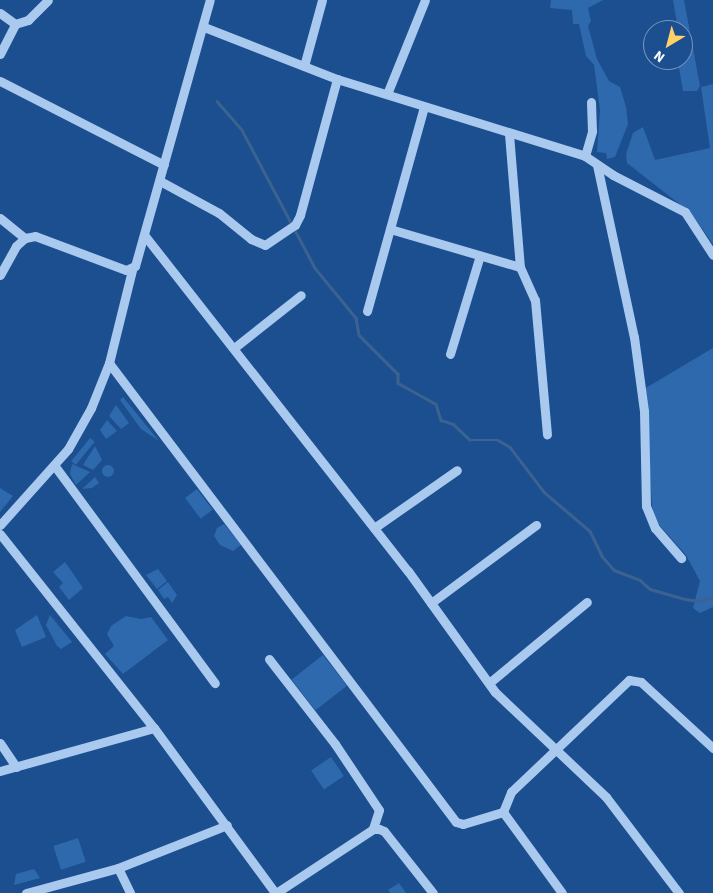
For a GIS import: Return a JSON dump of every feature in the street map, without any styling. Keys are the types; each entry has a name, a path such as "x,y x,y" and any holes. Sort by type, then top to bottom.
{"street":[{"path":"0,54 16,24 28,20 48,0"},
{"path":"0,525 68,449 92,408 109,364 132,270 145,236 210,0"},
{"path":"304,66 322,0"},
{"path":"387,94 425,0"},
{"path":"0,14 16,24"},
{"path":"204,27 337,79 509,134 585,156 597,165 685,212 713,254"},
{"path":"160,181 220,213 259,244 266,245 292,227 309,186 337,79"},
{"path":"0,81 164,166"},
{"path":"585,156 592,131 591,102"},
{"path":"367,311 424,107"},
{"path":"509,134 520,267 535,300 547,434"},
{"path":"597,165 634,337 644,411 646,506 655,528 680,558"},
{"path":"0,218 25,238 48,239 132,270"},
{"path":"390,229 520,267"},
{"path":"145,236 374,528 489,683 516,714 556,746 606,797 679,893"},
{"path":"0,275 16,246 25,238"},
{"path":"450,354 480,255"},
{"path":"234,348 301,296"},
{"path":"109,364 456,822 463,824 503,812"},
{"path":"54,465 215,682"},
{"path":"374,528 457,470"},
{"path":"431,603 536,525"},
{"path":"0,534 154,728 276,893 373,829 379,810 335,744 270,659"},
{"path":"489,683 588,602"},
{"path":"503,812 511,792 556,746 603,701 635,679 713,748"},
{"path":"0,771 154,728"},
{"path":"0,743 16,767"},
{"path":"503,812 562,893"},
{"path":"26,893 118,868 227,825"},
{"path":"373,829 384,831 433,893"},
{"path":"118,868 130,893"}],"shaded area":[{"path":"551,0 603,0 588,8 591,21 588,26 597,59 609,81 620,87 626,107 628,124 615,157 607,159 606,153 597,152 600,110 594,65 586,56 579,24 573,24 572,10 550,8"},
{"path":"673,0 684,0 688,20 676,20"},
{"path":"693,48 700,86 697,91 683,91 679,70 693,70"},
{"path":"713,84 713,244 691,213 627,163 626,154 633,133 643,127 655,160 710,148 701,87"},
{"path":"713,348 713,607 700,613 693,608 700,581 686,555 653,518 644,389"},
{"path":"123,397 159,441 141,429 120,400"},
{"path":"116,405 129,423 121,429 109,416"},
{"path":"107,420 117,431 106,439 100,430"},
{"path":"90,438 95,442 76,465 71,461"},
{"path":"95,446 102,460 93,470 83,465"},
{"path":"72,464 90,472 76,485 70,474"},
{"path":"106,465 110,465 114,471 110,477 106,477 102,473 102,469"},
{"path":"95,477 99,483 92,488 82,489"},
{"path":"0,488 13,496 0,512"},
{"path":"197,489 213,510 201,519 185,498"},
{"path":"224,524 241,545 233,551 220,545 214,536 217,528"},
{"path":"65,562 83,588 69,600 59,587 63,583 53,572"},
{"path":"158,569 167,581 157,589 146,575"},
{"path":"168,582 177,595 172,603 168,597 164,599 158,590"},
{"path":"37,615 46,637 22,647 15,630"},
{"path":"50,615 72,642 61,649 57,646 46,625"},
{"path":"126,616 141,619 151,617 168,640 123,674 105,654 114,646 107,634 111,626"},
{"path":"323,655 347,686 315,710 291,680"},
{"path":"331,757 344,776 324,789 311,770"},
{"path":"78,838 86,862 61,870 53,846"},
{"path":"34,869 40,878 14,885 16,874"},
{"path":"399,883 406,893 390,893 388,890"}],"waterway":[{"path":"217,101 242,130 315,268 356,318 359,335 398,374 398,383 436,404 441,420 453,424 470,440 498,440 510,447 544,492 590,531 602,556 614,570 640,580 650,589 685,599 699,601 713,597"}]}
